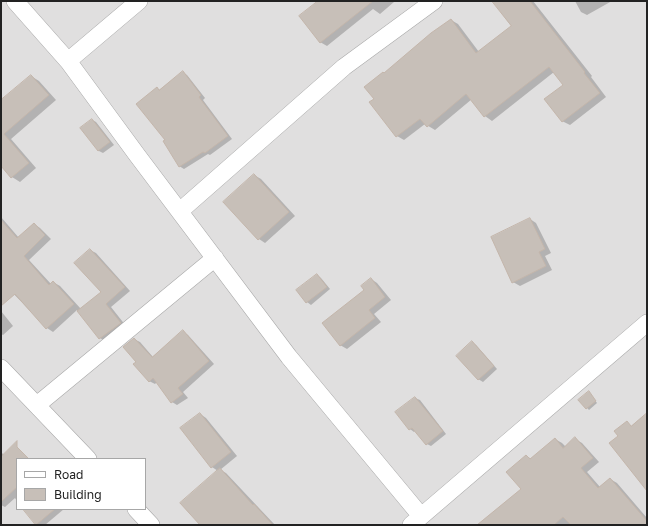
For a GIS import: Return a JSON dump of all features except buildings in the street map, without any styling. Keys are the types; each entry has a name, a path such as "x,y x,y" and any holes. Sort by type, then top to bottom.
{"street":[{"path":"14,1 68,60 289,357 416,521 647,323"},
{"path":"68,60 140,1"},
{"path":"180,212 344,67 434,1"},
{"path":"37,405 215,258"},
{"path":"1,368 87,458"},
{"path":"137,510 151,525"}],"shaded area":[{"path":"1,1 647,1 647,525 1,525"}]}
